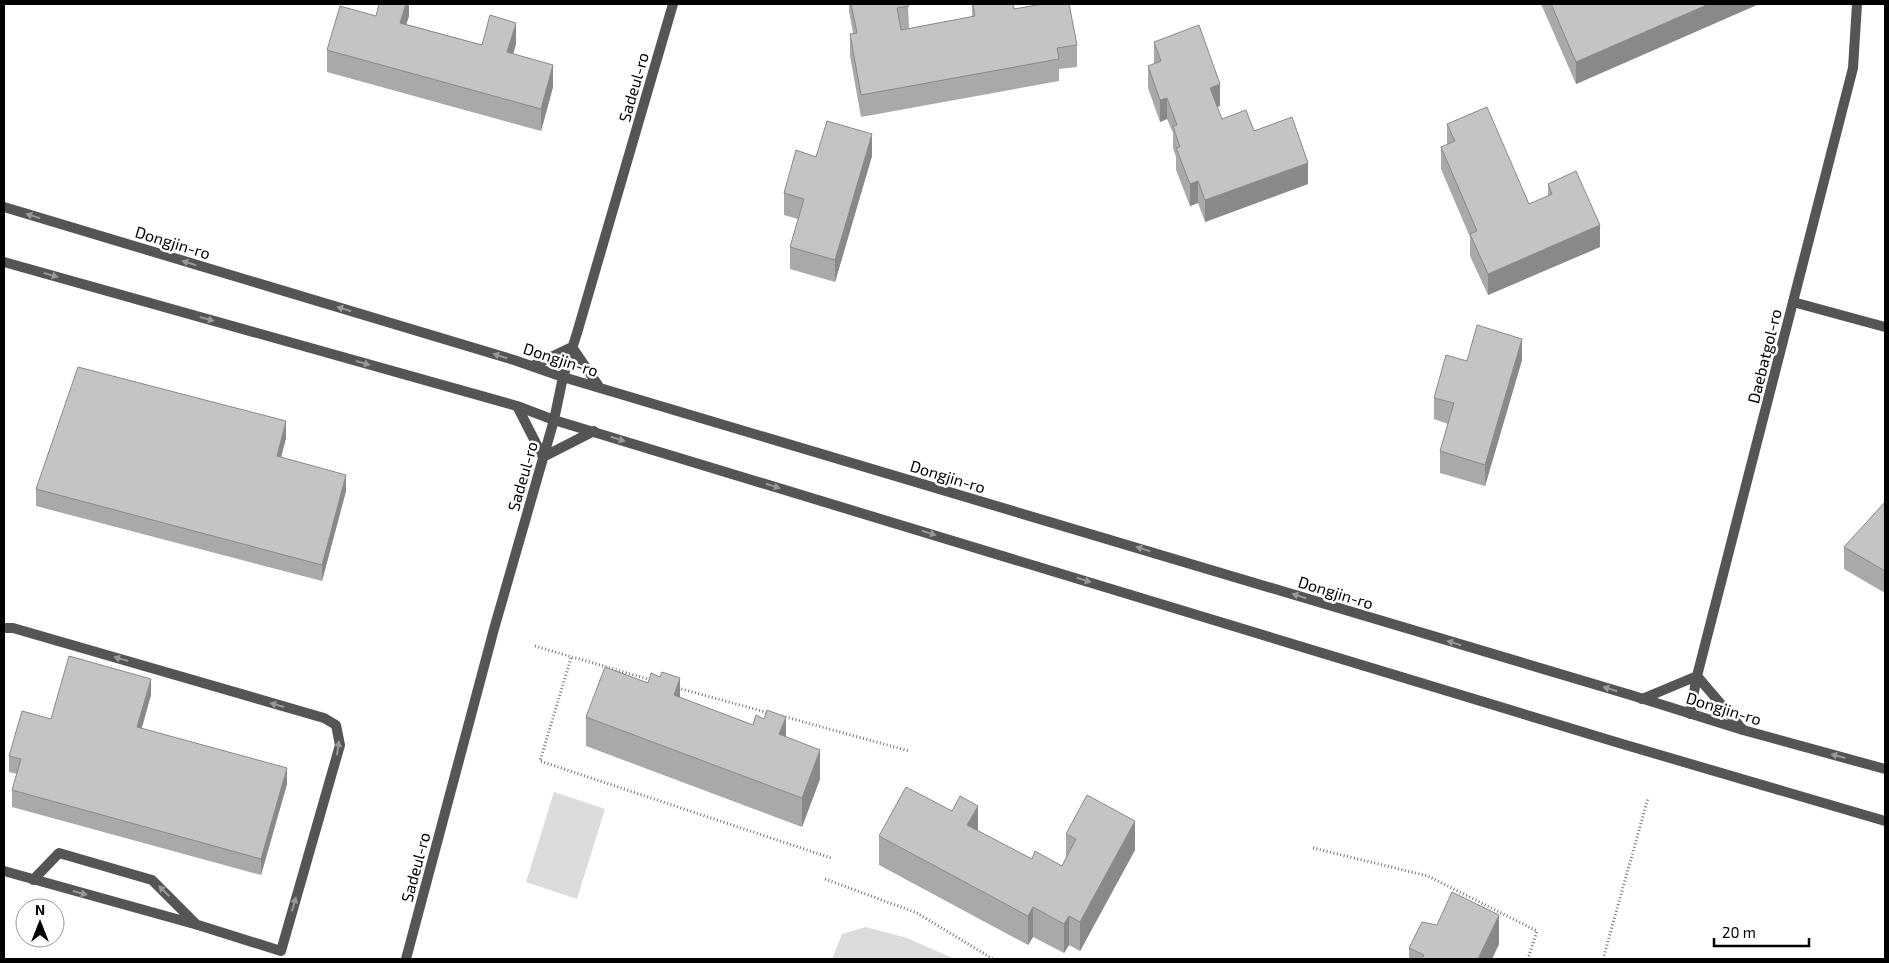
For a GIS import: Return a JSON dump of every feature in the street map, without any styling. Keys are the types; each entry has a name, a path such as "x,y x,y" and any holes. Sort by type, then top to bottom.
{"street":[{"name":"Sadeul-ro","path":"406,959 494,629 554,420 563,377 578,333 673,4"},
{"name":"Daebatgol-ro","path":"1690,714 1697,676 1853,68 1857,4"},
{"name":"Dongjin-ro","path":"4,207 532,366 563,377 1743,730 1885,769"},
{"path":"4,262 517,406 554,420 1600,737 1885,821"},
{"path":"1793,302 1885,326"},
{"path":"532,366 572,347 600,388"},
{"path":"517,406 543,457 594,431"},
{"path":"4,628 13,628 324,718 336,725 340,745 280,951 4,871"},
{"path":"1642,699 1697,676 1743,730"},
{"path":"32,880 59,853 152,880 198,926"}],"path":[{"path":"535,646 656,682"},
{"path":"571,658 540,761 831,858"},
{"path":"675,687 909,752"},
{"path":"1603,959 1648,798"},
{"path":"1313,848 1428,876 1537,931 1528,959"},
{"path":"825,878 917,913 993,959"}],"shaded area":[{"path":"554,792 605,809 577,899 526,882"},
{"path":"866,927 907,938 955,959 832,959 842,934"}],"building":[{"path":"379,4 406,4 400,23 482,45 490,15 516,23 507,52 553,65 541,109 327,50 340,6 376,16"},
{"path":"851,4 908,4 909,6 897,8 901,30 975,16 973,4 1013,4 1014,9 1043,4 1069,4 1077,45 1057,48 1059,59 861,95 850,34 857,33"},
{"path":"1551,4 1709,4 1576,62"},
{"path":"1199,25 1220,84 1210,88 1222,119 1246,110 1254,131 1292,117 1308,163 1205,200 1198,181 1190,184 1176,148 1180,147 1173,126 1177,125 1167,98 1160,100 1148,66 1161,61 1154,42"},
{"path":"1487,107 1529,204 1552,194 1548,184 1576,171 1600,225 1488,274 1470,234 1477,231 1441,147 1455,141 1447,124"},
{"path":"827,121 872,134 835,260 790,247 804,199 784,193 796,150 816,157"},
{"path":"1477,325 1522,339 1485,465 1440,451 1454,403 1434,398 1446,355 1467,361"},
{"path":"78,367 286,421 277,456 346,475 322,565 36,489"},
{"path":"1885,502 1885,571 1844,547"},
{"path":"69,656 151,679 137,727 287,768 261,859 12,790 21,759 9,756 22,711 51,719"},
{"path":"605,667 648,683 651,673 660,677 662,672 680,678 674,695 753,725 756,715 764,719 767,710 786,717 779,734 820,750 802,798 586,717"},
{"path":"906,787 952,811 960,796 978,806 967,825 1032,859 1035,851 1062,866 1076,839 1066,834 1087,795 1135,821 1080,922 1069,916 1064,924 1033,907 1028,916 879,836"},
{"path":"1452,892 1499,915 1478,959 1422,959 1424,955 1409,948 1422,922 1437,925"}]}
